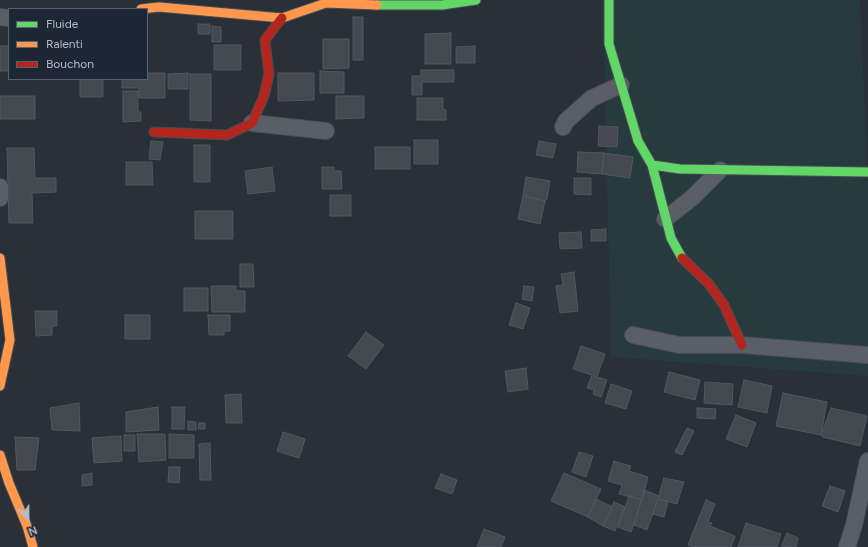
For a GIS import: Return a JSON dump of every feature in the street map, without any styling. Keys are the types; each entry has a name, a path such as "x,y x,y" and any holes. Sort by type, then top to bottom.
{"street":[{"path":"148,8 159,7 282,18 326,3 365,5 442,5 476,0"},
{"path":"609,0 609,44 638,141 652,165 671,238 683,261 709,284 724,305 742,345"},
{"path":"252,123 264,96 268,74 265,40 282,18"},
{"path":"563,127 566,121 592,98 621,85"},
{"path":"154,132 227,135 252,123 326,131"},
{"path":"652,165 680,169 868,172"},
{"path":"665,219 692,198 720,170"},
{"path":"0,187 0,198"},
{"path":"0,258 10,340 0,386"},
{"path":"633,335 679,345 742,345 868,355"},
{"path":"0,455 9,483 27,526 33,547"},
{"path":"847,547 854,525 868,461"}],"green space":[{"path":"603,0 860,0 868,183 868,376 611,357"}],"building":[{"path":"353,17 363,17 363,60 353,60"},
{"path":"198,24 210,24 210,34 198,34"},
{"path":"212,26 221,27 221,42 212,42"},
{"path":"451,33 451,64 425,64 425,34"},
{"path":"323,39 349,39 349,68 323,69"},
{"path":"214,45 241,45 241,70 214,70"},
{"path":"0,46 8,46 8,71 0,71"},
{"path":"475,46 475,63 456,63 456,47"},
{"path":"421,70 454,70 454,82 422,82 422,95 412,95 412,76 421,76"},
{"path":"320,71 344,72 344,93 320,93"},
{"path":"148,73 165,73 165,98 139,98 139,88 122,88 122,80 148,80"},
{"path":"188,73 188,89 168,89 168,74"},
{"path":"278,73 314,73 314,100 278,101"},
{"path":"190,74 211,74 211,121 190,120"},
{"path":"80,80 103,80 103,97 80,97"},
{"path":"123,91 138,91 138,112 141,112 141,121 123,122"},
{"path":"0,96 35,96 35,119 0,119"},
{"path":"336,96 364,96 364,118 336,119"},
{"path":"417,98 443,98 443,109 446,110 446,120 417,120"},
{"path":"599,126 618,127 617,147 598,146"},
{"path":"414,140 438,140 438,164 414,164"},
{"path":"151,141 163,142 160,160 149,159"},
{"path":"539,141 556,144 553,158 536,155"},
{"path":"194,145 210,145 210,182 194,182"},
{"path":"375,147 410,147 410,169 375,169"},
{"path":"7,148 34,148 35,178 56,178 56,192 32,193 33,223 9,223"},
{"path":"578,152 604,153 602,174 577,172"},
{"path":"604,153 633,157 630,178 602,174"},
{"path":"126,162 152,162 153,185 126,185"},
{"path":"272,167 275,191 248,194 245,171"},
{"path":"322,167 334,167 334,171 341,171 342,189 322,189"},
{"path":"526,177 550,181 547,199 545,201 523,195"},
{"path":"574,178 591,178 591,195 574,194"},
{"path":"330,195 351,195 351,216 330,216"},
{"path":"523,196 545,201 540,224 518,219"},
{"path":"195,211 233,211 233,239 195,239"},
{"path":"606,229 606,241 591,241 591,230"},
{"path":"581,232 582,248 560,249 559,233"},
{"path":"240,264 253,264 254,287 240,287"},
{"path":"574,272 578,311 560,313 556,286 563,285 561,274"},
{"path":"211,286 236,286 236,291 245,291 245,312 212,312"},
{"path":"524,286 534,287 532,301 522,299"},
{"path":"184,288 208,288 208,311 184,311"},
{"path":"516,303 530,308 523,329 509,325"},
{"path":"35,311 57,311 57,326 52,326 52,335 36,336"},
{"path":"125,315 150,315 150,339 125,339"},
{"path":"208,315 230,315 230,331 224,331 224,335 209,335"},
{"path":"366,332 384,345 366,369 348,356"},
{"path":"581,346 605,354 597,377 607,380 601,397 593,394 594,390 587,388 592,375 573,369"},
{"path":"526,368 528,389 508,392 505,371"},
{"path":"669,372 700,380 695,400 664,392"},
{"path":"744,380 772,386 767,413 738,407"},
{"path":"705,382 733,384 732,405 704,403"},
{"path":"611,384 632,391 626,409 605,403"},
{"path":"783,393 827,402 821,435 776,426"},
{"path":"241,394 242,423 226,423 225,395"},
{"path":"79,403 80,431 52,430 50,408"},
{"path":"158,407 159,430 126,432 126,412"},
{"path":"172,407 185,407 184,429 172,429"},
{"path":"697,408 716,409 715,419 697,418"},
{"path":"831,408 867,416 860,446 823,437 821,435"},
{"path":"736,415 756,423 747,447 726,439"},
{"path":"188,421 196,422 196,430 188,430"},
{"path":"199,423 205,423 205,429 198,429"},
{"path":"687,428 694,431 682,455 675,452"},
{"path":"283,432 305,439 299,458 277,451"},
{"path":"137,434 165,434 166,460 139,462"},
{"path":"169,434 194,435 194,458 169,458"},
{"path":"124,435 135,435 135,451 124,451"},
{"path":"121,436 122,461 94,463 92,438"},
{"path":"15,437 39,438 35,470 17,470"},
{"path":"210,443 211,480 200,480 199,444"},
{"path":"579,452 593,456 586,477 572,472"},
{"path":"614,461 631,466 629,471 648,477 642,500 619,494 622,485 608,481"},
{"path":"169,467 180,467 179,483 168,482"},
{"path":"92,473 92,485 82,486 82,475"},
{"path":"564,473 601,489 588,517 551,501"},
{"path":"441,474 457,480 452,494 435,488"},
{"path":"664,478 684,482 677,504 658,499"},
{"path":"830,486 845,491 838,512 822,506"},
{"path":"644,490 659,496 647,530 634,525"},
{"path":"629,496 642,500 631,532 618,527"},
{"path":"596,499 613,507 603,526 588,517"},
{"path":"658,499 668,502 664,517 653,514"},
{"path":"706,500 715,504 708,522 712,523 710,526 735,536 731,547 693,547 688,545"},
{"path":"614,502 625,507 615,531 603,526"},
{"path":"746,523 781,534 777,547 738,547"},
{"path":"484,529 505,537 501,547 477,547"},
{"path":"787,533 798,538 796,547 781,547"}],"traffic: fast":[{"path":"377,5 442,5 476,0"},
{"path":"609,0 609,44 638,141 652,165 671,238 682,258"},
{"path":"652,165 680,169 868,172"}],"traffic: slow":[{"path":"148,8 159,7 282,18 326,3 377,5"},
{"path":"0,258 10,340 0,386"},
{"path":"0,455 9,483 27,526 33,547"}],"traffic: jam":[{"path":"154,132 227,135 252,123 264,96 269,74 265,40 282,18"},
{"path":"682,258 709,284 724,305 742,345"}]}
